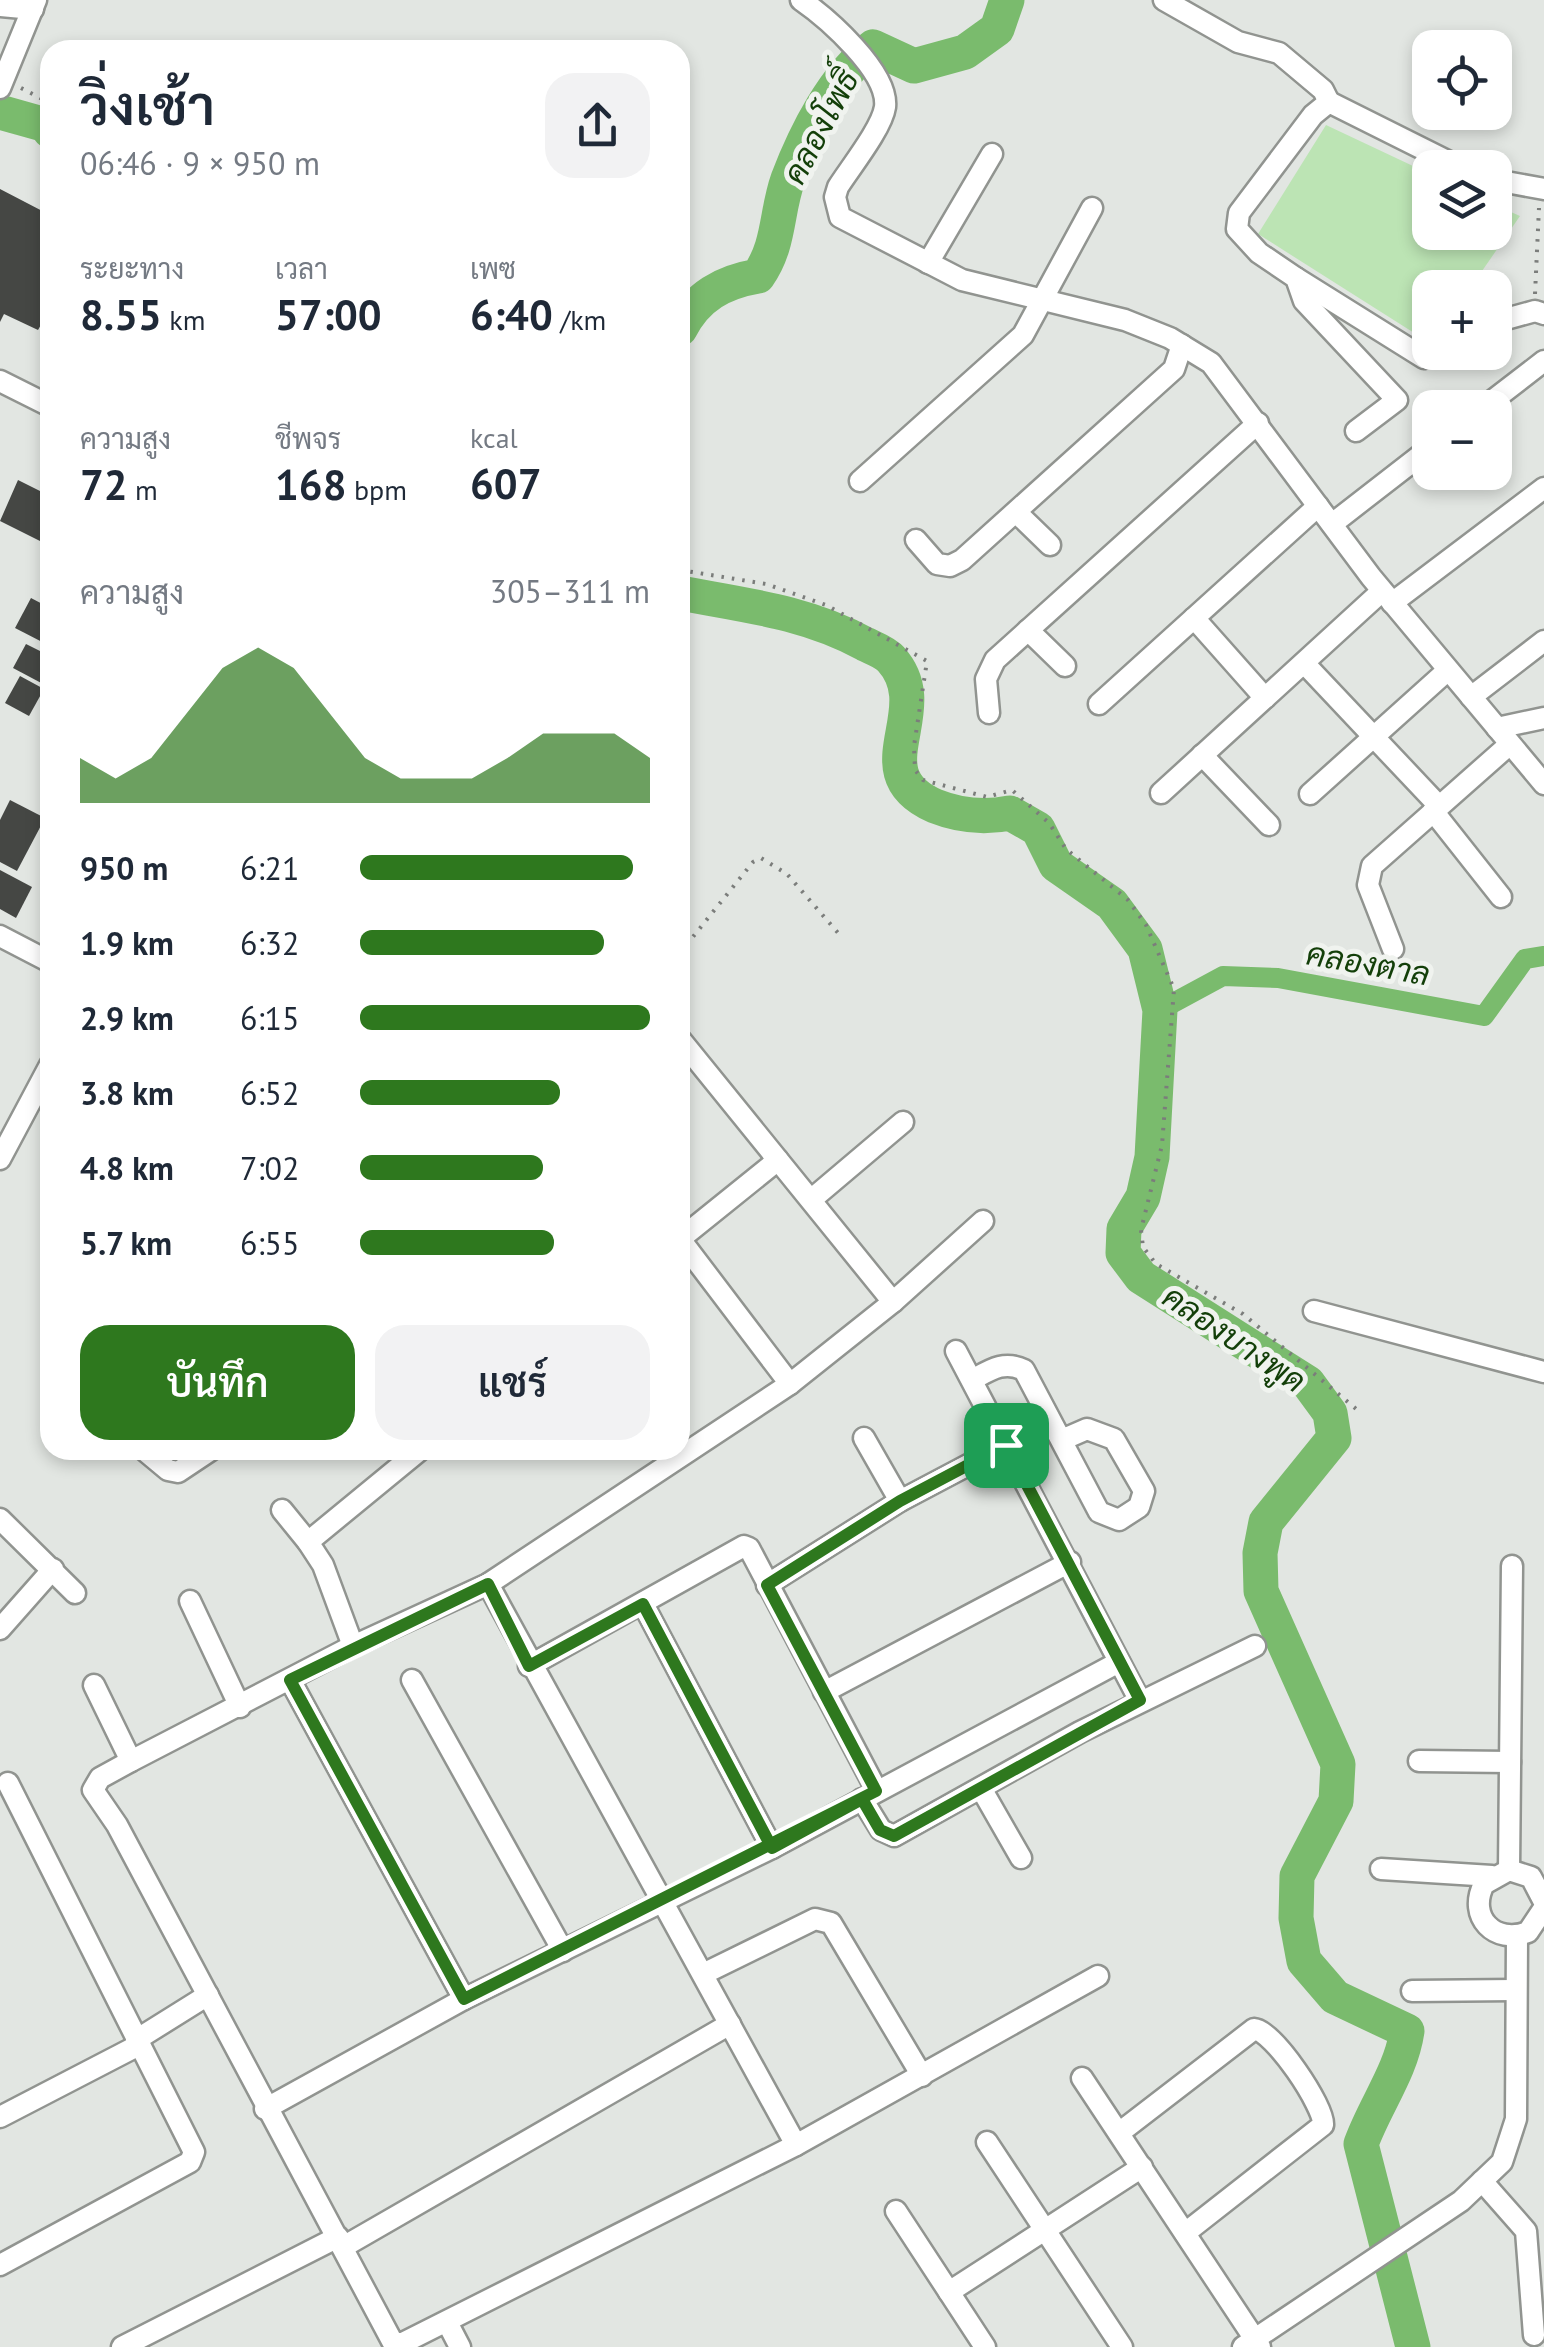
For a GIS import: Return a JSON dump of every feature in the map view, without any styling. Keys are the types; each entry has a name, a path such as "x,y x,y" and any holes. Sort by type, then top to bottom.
{"street":[{"path":"801,0 863,58 884,92 884,112 838,187 836,208 850,226 977,285 1126,320 1182,344 1224,376 1387,597 1544,784"},
{"path":"1164,0 1238,42 1280,53 1323,90 1328,102 1424,150"},
{"path":"0,6 35,4 2,84"},
{"path":"1328,102 1313,115 1236,223 1244,240 1296,278 1412,350"},
{"path":"928,264 992,154"},
{"path":"1512,183 1542,189"},
{"path":"860,482 945,402 1010,349 1034,318 1040,300 1092,208"},
{"path":"1296,278 1304,302 1397,400 1356,431"},
{"path":"1512,318 1539,312"},
{"path":"916,540 937,564 950,566 962,560 1174,368 1182,344"},
{"path":"1510,390 1540,370"},
{"path":"0,381 40,401"},
{"path":"989,713 988,668 1258,423"},
{"path":"1332,524 1412,462"},
{"path":"1161,792 1304,663 1387,597 1544,488"},
{"path":"1099,704 1318,506"},
{"path":"1016,512 1050,545"},
{"path":"1194,618 1265,698"},
{"path":"1028,630 1065,666"},
{"path":"1471,697 1544,641"},
{"path":"1304,663 1436,809 1501,898"},
{"path":"1310,794 1448,670"},
{"path":"1393,950 1368,885 1370,871 1436,809 1504,736 1544,718"},
{"path":"1202,755 1269,825"},
{"path":"0,936 40,957"},
{"path":"690,1051 893,1302"},
{"path":"0,1158 40,1084"},
{"path":"812,1199 903,1122"},
{"path":"690,1231 778,1160"},
{"path":"690,1450 790,1384 893,1302 983,1221"},
{"path":"690,1252 790,1384"},
{"path":"1314,1311 1544,1372"},
{"path":"956,1351 1140,1700"},
{"path":"972,1380 998,1366 1013,1364 1024,1370 1104,1518 1119,1520 1139,1507 1144,1491 1114,1439 1087,1429 1064,1438"},
{"path":"864,1438 900,1501"},
{"path":"767,1585 900,1501 1006,1445"},
{"path":"156,1460 168,1470 178,1472 195,1460"},
{"path":"308,1542 408,1460"},
{"path":"675,1460 488,1584 352,1646 100,1778 93,1790 117,1824 392,2341 412,2342 796,2146 1098,1976"},
{"path":"282,1510 323,1565 352,1646"},
{"path":"0,1519 75,1593"},
{"path":"529,1666 744,1546 824,1692 880,1830 894,1836 1140,1700 1255,1646"},
{"path":"824,1692 1070,1562"},
{"path":"1380,1869 1501,1873 1531,1877 1544,1900 1537,1925 1518,1936 1495,1933 1480,1917 1479,1894 1501,1873 1510,1762 1512,1566"},
{"path":"0,1629 52,1569"},
{"path":"488,1584 529,1666 664,1902 796,2146"},
{"path":"190,1601 240,1707"},
{"path":"643,1604 772,1848"},
{"path":"265,2108 464,1999 772,1848 1119,1662"},
{"path":"290,1680 464,1999"},
{"path":"412,1680 562,1951"},
{"path":"94,1685 131,1762"},
{"path":"1419,1761 1510,1762"},
{"path":"0,2265 190,2162 192,2141 137,2042 8,1783"},
{"path":"982,1790 1021,1858"},
{"path":"703,1974 816,1919 831,1923 922,2076"},
{"path":"1082,2078 1253,2344 1409,2236 1502,2162 1516,2119 1518,1936"},
{"path":"1412,1991 1515,1990"},
{"path":"0,2117 137,2042 208,1995"},
{"path":"122,2347 340,2242 730,2024"},
{"path":"1119,2133 1254,2029 1272,2036 1322,2113 1323,2125 1185,2233"},
{"path":"987,2142 1122,2347"},
{"path":"949,2292 1142,2168"},
{"path":"1482,2181 1526,2231 1534,2335"},
{"path":"896,2211 985,2347"},
{"path":"448,2322 460,2347"}],"path":[{"path":"2,84 40,100"},
{"path":"1539,312 1542,189"},
{"path":"690,572 766,584 826,605 927,661 914,746 915,770 923,780 987,796 1012,790 1049,823 1066,849 1128,900 1146,925 1174,989 1162,1145 1141,1230 1143,1248 1156,1264 1243,1314 1362,1413"},
{"path":"690,941 760,858 787,874 839,934"}],"green space":[{"path":"1326,125 1412,166 1412,250 1497,250 1483,270 1412,270 1412,332 1258,234"}],"building":[{"path":"0,189 40,210 40,326 38,330 4,314 0,322"},
{"path":"18,480 40,491 40,541 0,521"},
{"path":"31,598 40,603 40,641 15,628"},
{"path":"26,644 40,651 40,682 13,668"},
{"path":"20,676 40,687 40,696 29,716 5,703"},
{"path":"10,800 40,815 40,827 17,871 0,862 0,820"},
{"path":"0,870 32,887 16,918 0,909"}],"waterway":[{"name":"คลองโพธิ์","path":"690,313 712,292 758,276 770,252 784,191 803,143 833,90 859,59 873,47 914,66 965,52 997,29 1007,0"},
{"name":"คลองบางพูด","path":"0,112 40,123"},
{"name":"คลองบางพูด","path":"690,595 821,624 888,657 903,679 907,699 900,758 902,776 913,792 944,809 972,815 1010,813 1038,829 1056,865 1112,904 1145,949 1160,1010 1152,1157 1143,1197 1124,1229 1123,1253 1141,1277 1308,1383 1330,1413 1334,1438 1266,1522 1260,1553 1261,1591 1338,1764 1336,1801 1297,1876 1296,1918 1304,1961 1335,1997 1407,2031 1394,2074 1361,2144 1413,2347"},
{"name":"คลองตาล","path":"1160,1010 1223,976 1278,978 1484,1016 1525,959 1544,956"}],"route":[{"path":"1006,1445 900,1501 767,1585 876,1791 772,1848 464,1999 290,1680 352,1646 488,1584 529,1666 643,1604 772,1848 862,1799 880,1830 894,1836 1140,1700 1006,1445"}]}
